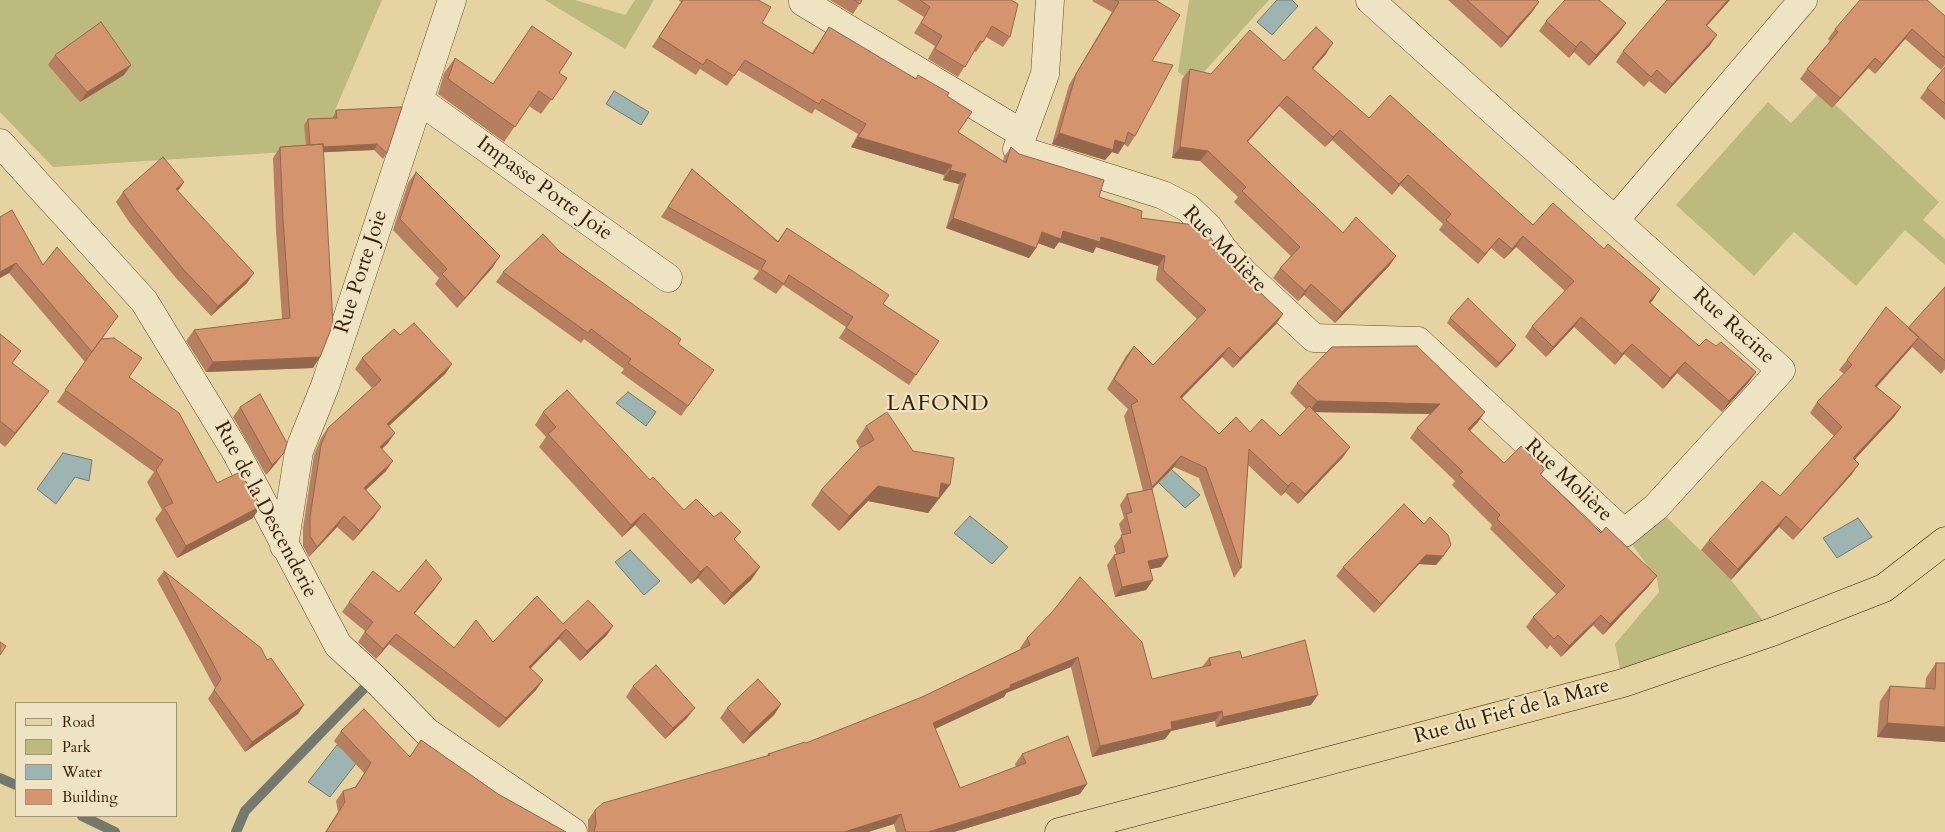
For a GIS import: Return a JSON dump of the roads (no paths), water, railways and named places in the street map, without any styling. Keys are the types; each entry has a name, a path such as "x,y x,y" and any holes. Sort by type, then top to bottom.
{"main road":[{"name":"Rue du Fief de la Mare","path":"1059,832 1623,683 1772,632 1884,588 1945,541"}],"street":[{"name":"Rue Porte Joie","path":"284,546 299,451 325,386 452,0"},
{"path":"803,0 803,2 1023,134 1045,74 1050,0"},
{"name":"Rue Racine","path":"1370,0 1781,370 1656,507"},
{"path":"1614,220 1803,0"},
{"name":"Impasse Porte Joie","path":"419,100 668,278"},
{"name":"Rue Molière","path":"1023,134 1017,149 1164,195 1188,208 1208,226 1223,250 1242,272 1314,338 1418,341 1624,533 1656,507"},
{"name":"Rue de la Descenderie","path":"0,143 144,301 236,452 338,645 374,678 426,732 573,832"}],"water":[{"path":"1277,0 1292,0 1298,6 1272,35 1257,22"},
{"path":"614,91 649,112 641,125 606,104"},
{"path":"628,392 656,412 646,426 616,403"},
{"path":"63,453 92,460 89,481 75,477 56,504 37,489"},
{"path":"1171,469 1200,495 1185,508 1158,482"},
{"path":"970,516 1008,547 992,564 954,533"},
{"path":"1858,518 1872,537 1837,558 1823,538"},
{"path":"630,550 660,581 644,595 615,562"},
{"path":"337,745 358,761 330,797 308,782"}],"waterway":[{"path":"236,832 245,811 373,679"},
{"path":"0,778 15,785"},
{"path":"84,817 115,832"}],"district":[{"name":"LAFOND","path":"938,405"}]}
